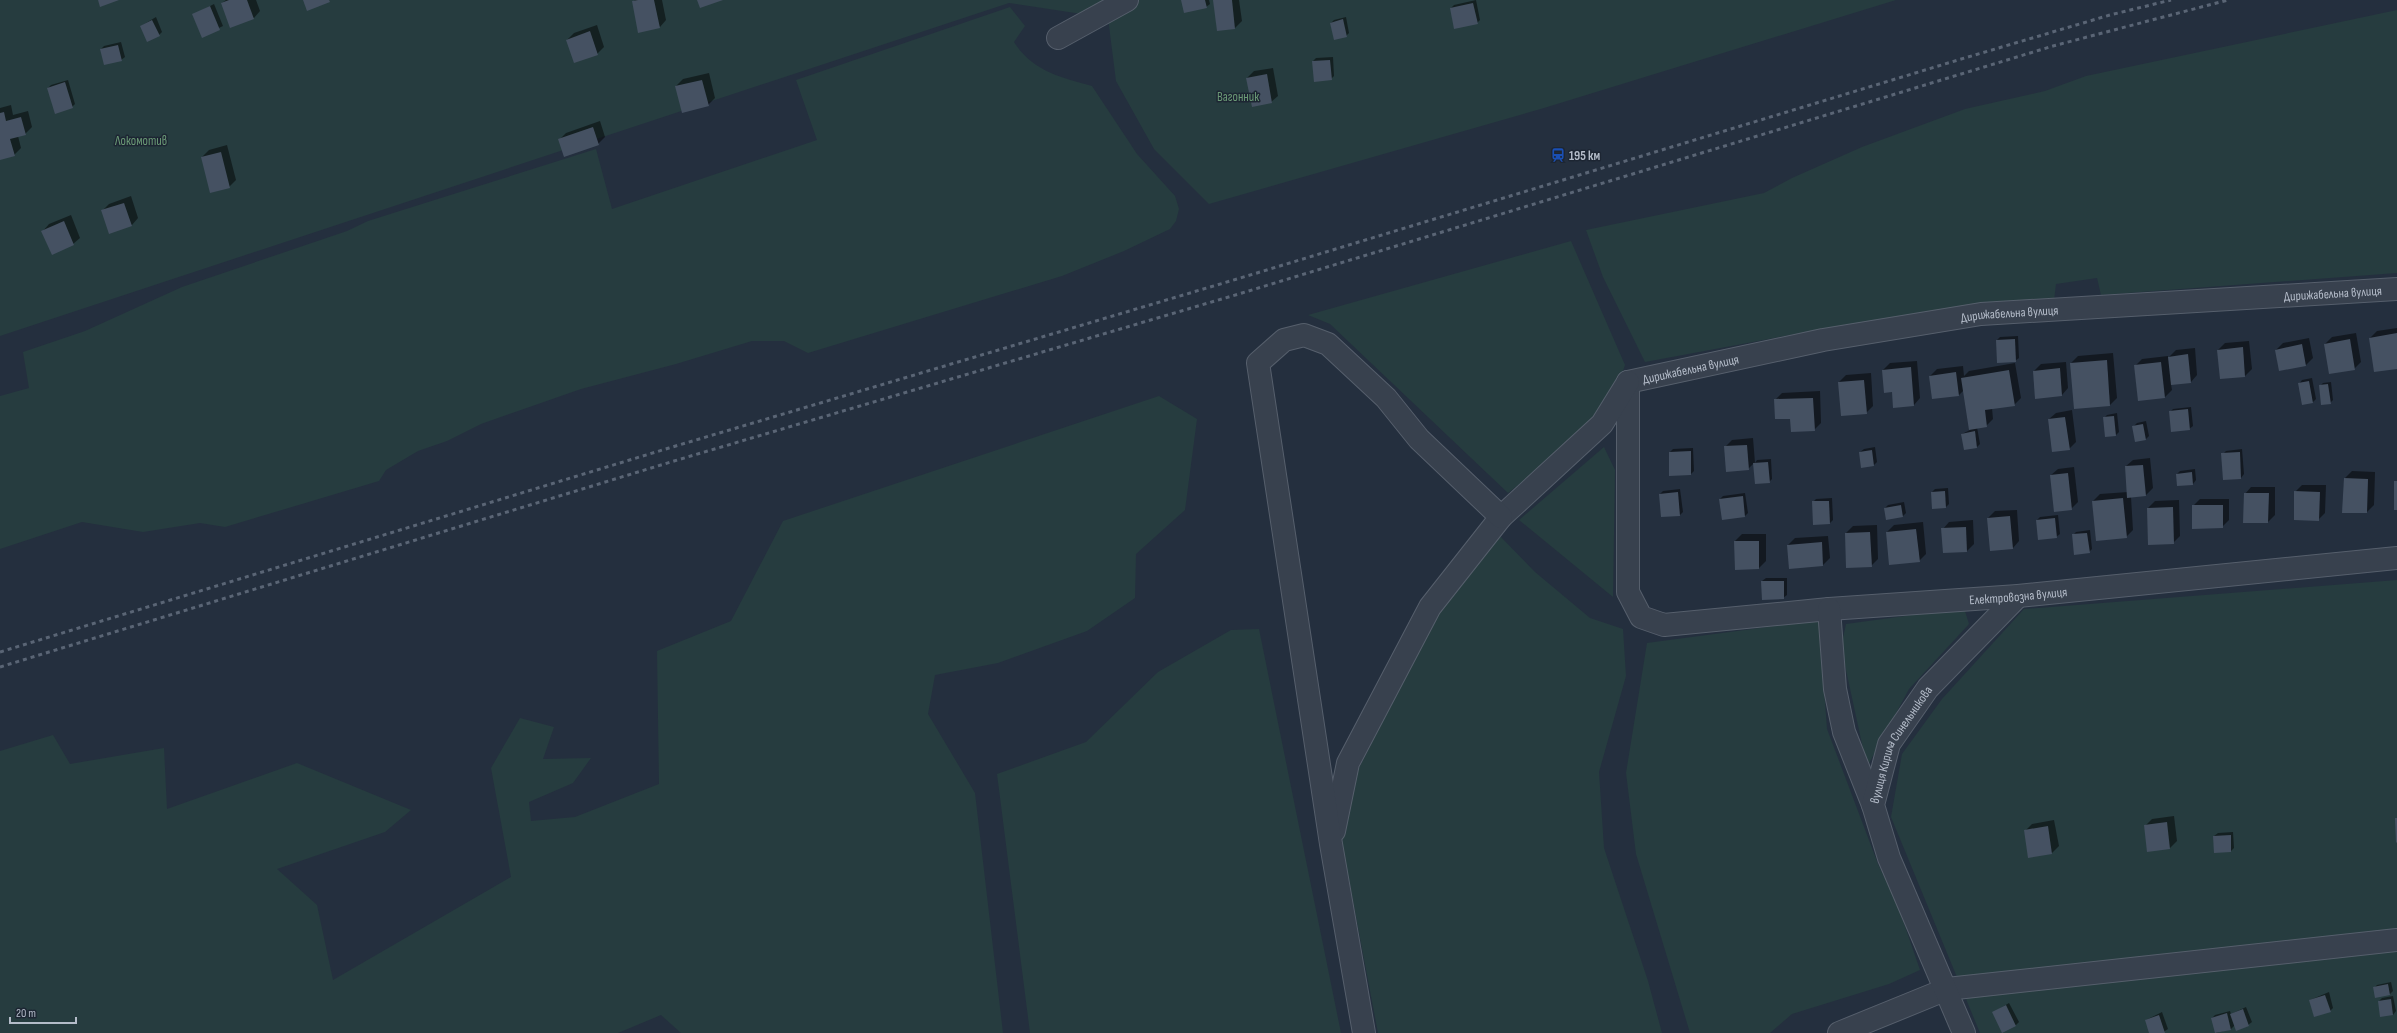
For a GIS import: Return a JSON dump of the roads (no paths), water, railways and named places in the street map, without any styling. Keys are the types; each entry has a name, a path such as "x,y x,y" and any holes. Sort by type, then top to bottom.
{"street":[{"path":"1058,38 1127,0"},
{"name":"Дирижабельна вулиця","path":"1628,382 1823,340 1981,314 2397,289"},
{"path":"1364,1033 1331,844 1258,363 1284,340 1304,335 1328,344 1386,398 1419,438 1501,517"},
{"path":"1331,844 1348,763 1430,607 1501,517 1602,424 1628,382"},
{"name":"Електровозна вулиця","path":"1628,382 1628,592 1641,617 1664,625 1829,609 2018,596 2397,558"},
{"name":"вулиця Кирила Синельникова","path":"1964,1033 1889,858 1873,805 1889,744 1928,688 2018,596"},
{"path":"1829,609 1831,653 1838,703 1844,732 1873,805"},
{"path":"1839,1033 1946,989 2397,940"}],"railway":[{"path":"0,652 669,448 1237,279 1958,60 2110,15 2171,0"},
{"path":"0,667 674,461 1242,293 2053,46 2228,0"}],"place":[{"name":"195 км","path":"1558,155"}],"park label":[{"name":"Вагонник","path":"1238,96"},
{"name":"Локомотив","path":"141,140"}]}
